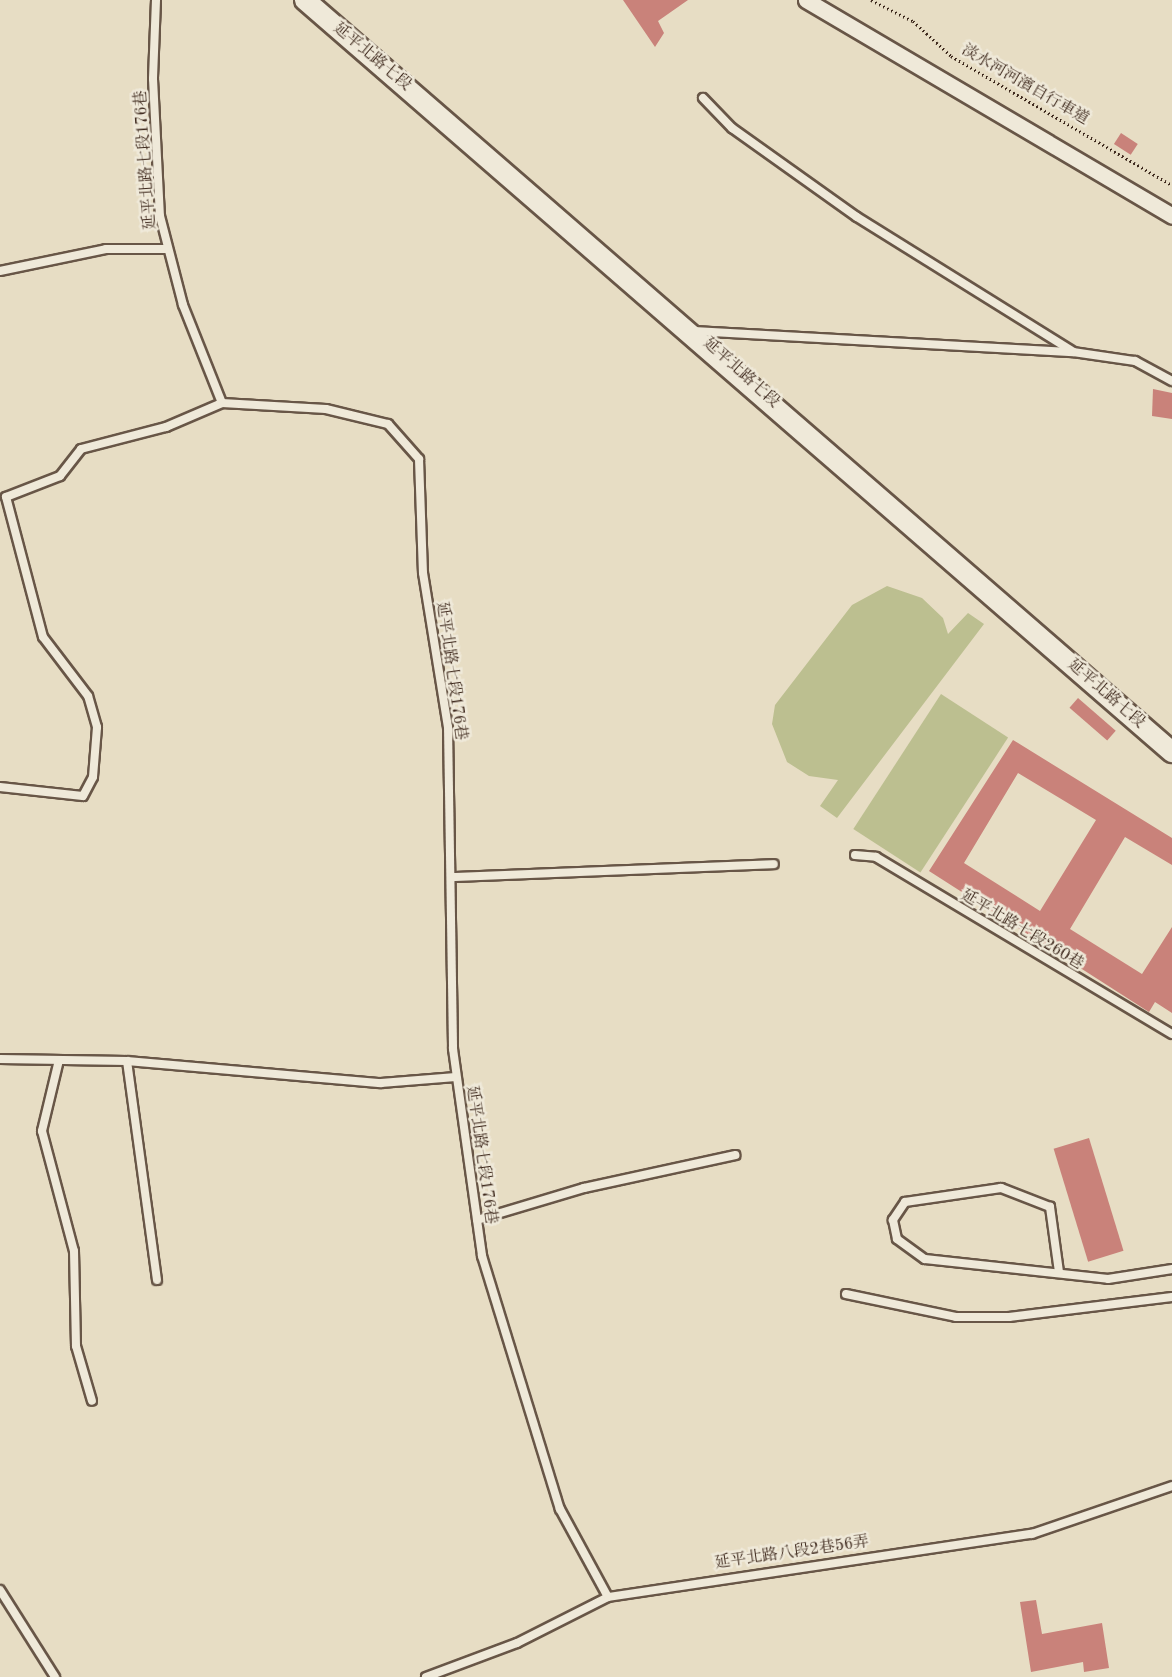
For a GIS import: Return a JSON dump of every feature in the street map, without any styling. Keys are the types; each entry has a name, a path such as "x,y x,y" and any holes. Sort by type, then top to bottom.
{"street":[{"name":"延平北路七段","path":"305,0 692,330 1172,752"},
{"path":"806,0 1172,216"}],"lane":[{"name":"延平北路七段176巷","path":"156,0 155,132 160,216 204,368 222,403 326,409 388,424 419,459 423,573 448,727 456,1077 477,1220 493,1304 541,1436 560,1509 608,1597"},
{"path":"703,98 732,128 857,218 1073,352"},
{"path":"0,272 106,249 168,249"},
{"path":"692,330 1073,352 1135,361 1172,381"},
{"path":"0,787 83,796 93,777 97,727 88,696 43,637 6,497 60,476 81,449 166,427 222,403"},
{"name":"延平北路七段260巷","path":"855,855 876,857 1172,1034"},
{"path":"453,877 774,864"},
{"path":"0,1059 127,1061 381,1083 456,1077"},
{"path":"59,1060 42,1131 74,1251 76,1346 92,1401"},
{"path":"127,1061 157,1280"},
{"path":"477,1220 584,1188 735,1155"},
{"path":"1059,1272 1050,1207 1001,1188 905,1202 893,1220 897,1239 925,1259 1059,1272 1108,1280 1172,1269"},
{"path":"846,1294 956,1317 1009,1317 1172,1297"},
{"name":"延平北路八段2巷56弄","path":"426,1677 517,1643 608,1597 1032,1534 1172,1486"},
{"path":"0,1590 55,1677"}],"path":[{"name":"淡水河河濱自行車道","path":"871,0 913,21 951,56 1172,185"}],"green space":[{"path":"887,586 922,598 943,618 948,634 968,613 984,624 837,818 820,806 838,780 809,776 787,762 772,724 775,705 852,605"},
{"path":"941,694 1008,738 920,873 853,829"}],"building":[{"path":"623,0 688,0 658,21 664,33 655,47"},
{"path":"1121,133 1138,144 1131,155 1114,144"},
{"path":"1153,389 1172,393 1172,419 1152,416"},
{"path":"1078,698 1116,731 1107,741 1069,708"},
{"path":"1013,740 1172,838 1172,865 1125,837 1070,929 1142,974 1172,927 1172,1013 1155,1002 1149,1012 929,871","holes":["1018,773 1096,820 1040,911 964,863"]},
{"path":"1089,1138 1123,1251 1088,1262 1054,1149"},
{"path":"1036,1600 1042,1634 1102,1623 1109,1668 1084,1672 1083,1662 1031,1672 1020,1602"}]}
